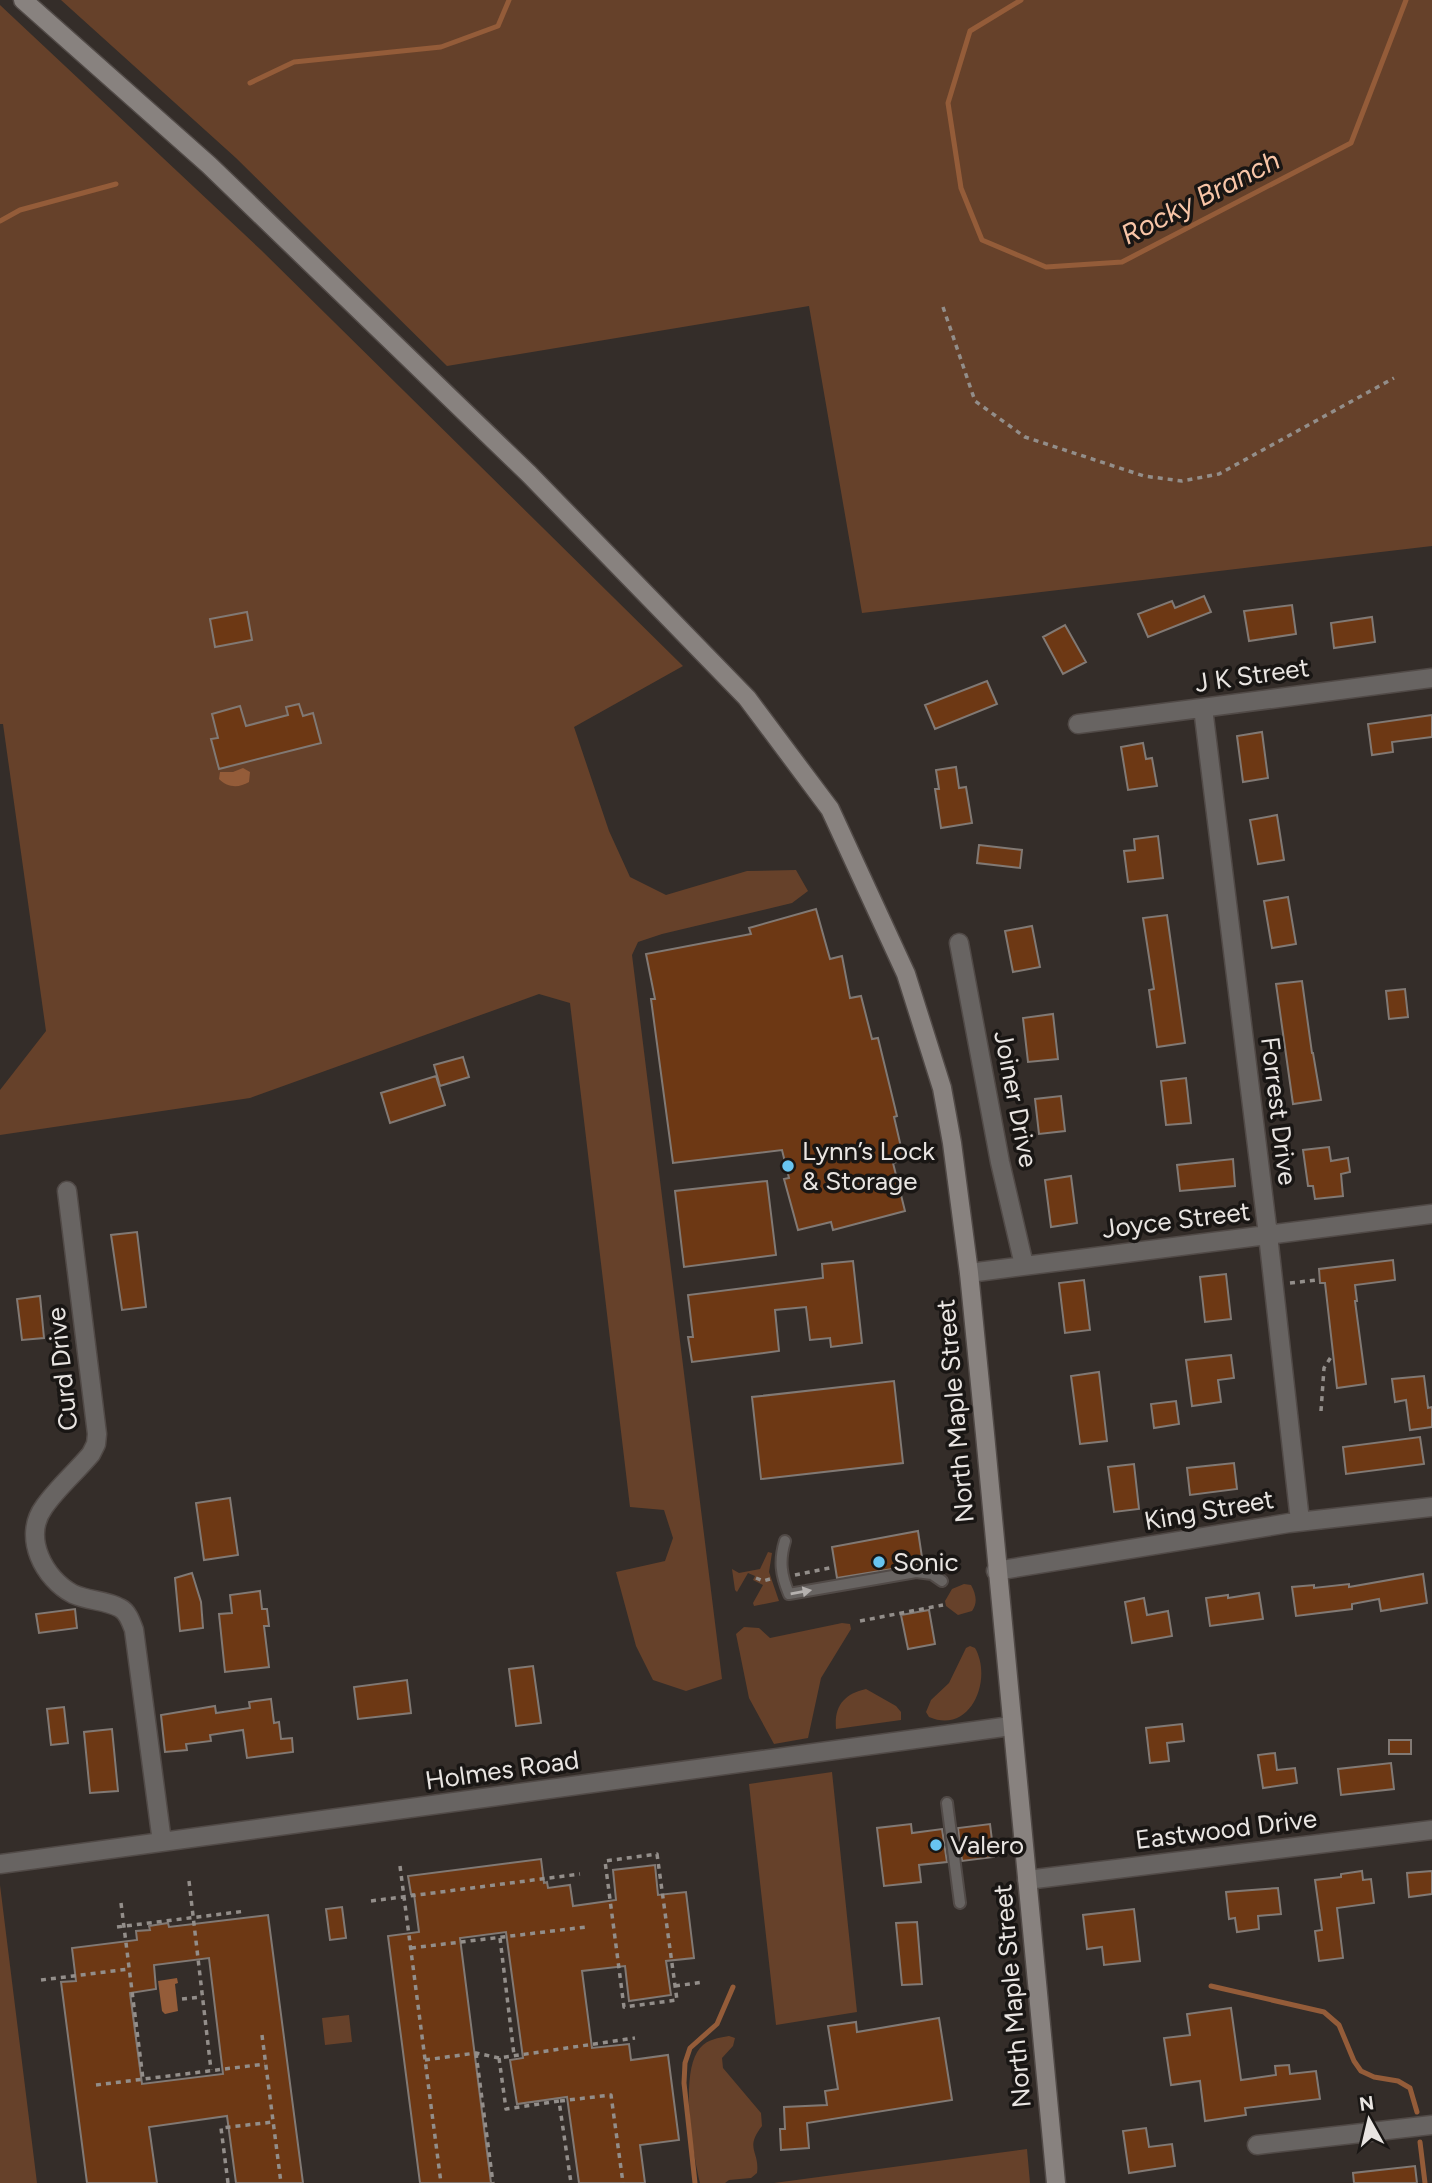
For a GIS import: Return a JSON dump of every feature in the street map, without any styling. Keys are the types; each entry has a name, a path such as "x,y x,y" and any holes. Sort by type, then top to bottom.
{"main road":[{"name":"North Maple Street","path":"23,0 209,165 493,439 747,698 830,809 906,974 942,1088 968,1273 1056,2183"}],"street":[{"name":"J K Street","path":"1078,724 1432,678"},
{"name":"Forrest Drive","path":"1203,708 1274,1285 1300,1521"},
{"name":"Joiner Drive","path":"959,943 1000,1162 1024,1265"},
{"name":"Curd Drive","path":"67,1191 97,1434 91,1454 43,1508 37,1521 36,1548 46,1569 58,1585 76,1595 123,1609 129,1618 134,1630 162,1842"},
{"name":"Joyce Street","path":"968,1273 1432,1214"},
{"name":"King Street","path":"996,1571 1300,1521 1432,1507"},
{"name":"Holmes Road","path":"0,1864 1012,1726"},
{"name":"Eastwood Drive","path":"1027,1880 1432,1830"},
{"path":"1257,2145 1432,2125"}],"lane":[{"path":"785,1541 780,1557 789,1594 916,1572 932,1574 942,1581"},
{"path":"947,1802 960,1903"}],"path":[{"path":"943,307 975,401 1025,437 1144,476 1182,481 1219,474 1394,378"},
{"path":"1274,1285 1317,1280"},
{"path":"1321,1410 1324,1368 1331,1357"},
{"path":"860,1621 943,1605"},
{"path":"657,1854 675,1986 677,2000 624,2007 606,1861 657,1854"},
{"path":"400,1866 441,2183"},
{"path":"371,1901 580,1874"},
{"path":"189,1881 211,2070"},
{"path":"121,1903 143,2079"},
{"path":"117,1927 246,1911"},
{"path":"411,1948 586,1927"},
{"path":"500,1938 514,2055"},
{"path":"41,1980 129,1969"},
{"path":"675,1986 704,1983"},
{"path":"181,1999 202,1997"},
{"path":"262,2035 281,2183"},
{"path":"425,2060 476,2053 499,2057 635,2038"},
{"path":"476,2053 493,2183"},
{"path":"499,2057 506,2109 611,2095 623,2183"},
{"path":"96,2085 265,2064"},
{"path":"559,2101 571,2183"},
{"path":"228,2183 221,2128 273,2122"}],"shaded area":[{"path":"61,0 1432,0 1432,546 862,613 809,306 447,366 236,158"},
{"path":"0,5 261,250 683,666 574,727 609,831 630,877 666,895 747,871 796,870 808,891 792,903 638,942 632,955 722,1679 686,1691 653,1680 636,1646 616,1572 665,1561 673,1538 664,1510 630,1507 570,1003 539,994 250,1098 0,1135 0,1090 46,1031 3,724 0,724"},
{"path":"243,768 250,772 249,782 245,784 230,785 219,779 220,772 233,772"},
{"path":"768,1552 772,1553 769,1572 779,1601 754,1606 753,1603 763,1585 753,1580 755,1576 748,1573 737,1592 732,1569 739,1573 760,1569"},
{"path":"964,1584 971,1585 976,1602 972,1611 958,1615 946,1606 945,1601 952,1589"},
{"path":"842,1623 850,1624 851,1629 821,1678 808,1738 774,1744 749,1698 736,1634 744,1627 759,1628 770,1638"},
{"path":"966,1648 975,1648 981,1674 974,1701 967,1711 956,1718 944,1720 929,1717 926,1712 931,1700 949,1683"},
{"path":"866,1689 896,1706 901,1712 901,1720 836,1729 837,1714 842,1702 852,1694"},
{"path":"832,1772 857,2012 776,2025 749,1784"},
{"path":"0,1885 37,2183 0,2183"},
{"path":"177,1978 178,1983 175,1984 178,2011 165,2014 162,2011 158,1981"},
{"path":"349,2015 352,2042 325,2045 322,2018"},
{"path":"729,2036 735,2038 733,2046 722,2058 723,2068 761,2113 762,2126 753,2145 757,2173 751,2178 729,2180 725,2183 700,2183 690,2114 690,2075 694,2060 703,2045"},
{"path":"1027,2149 1030,2183 774,2183"}],"building":[{"path":"1204,596 1211,612 1148,637 1138,614 1172,601 1175,608"},
{"path":"1292,605 1296,634 1249,641 1244,611"},
{"path":"247,612 252,640 215,647 210,619"},
{"path":"1372,617 1375,642 1334,648 1331,623"},
{"path":"1065,625 1086,662 1063,674 1043,637"},
{"path":"987,681 997,704 935,729 925,705"},
{"path":"299,704 303,716 313,713 321,743 219,769 211,739 218,738 212,714 240,706 246,726 288,715 286,707"},
{"path":"1432,715 1432,737 1392,742 1393,752 1372,755 1368,724"},
{"path":"1262,732 1268,778 1243,782 1237,736"},
{"path":"1143,743 1146,759 1152,758 1157,786 1128,790 1121,747"},
{"path":"956,767 959,788 966,787 972,823 941,828 935,789 939,789 936,770"},
{"path":"1277,815 1284,860 1258,864 1250,820"},
{"path":"1158,836 1163,878 1128,882 1124,851 1135,850 1134,839"},
{"path":"979,845 1022,850 1020,868 977,863"},
{"path":"1288,897 1296,944 1272,948 1264,901"},
{"path":"816,909 830,959 842,956 850,998 861,996 872,1039 878,1038 897,1116 894,1117 904,1160 893,1163 905,1211 833,1230 831,1222 798,1230 784,1179 789,1178 782,1150 673,1163 651,999 655,999 646,954 751,934 749,928"},
{"path":"1167,915 1185,1043 1157,1047 1149,990 1154,989 1143,918"},
{"path":"1032,926 1040,967 1013,972 1005,931"},
{"path":"1302,981 1321,1100 1293,1104 1276,984"},
{"path":"1405,989 1408,1017 1389,1019 1386,991"},
{"path":"1053,1014 1058,1059 1028,1062 1023,1018"},
{"path":"463,1057 469,1077 440,1086 434,1065"},
{"path":"436,1076 445,1105 390,1123 381,1093"},
{"path":"1186,1078 1191,1123 1166,1125 1161,1081"},
{"path":"1061,1096 1065,1131 1039,1134 1035,1099"},
{"path":"1329,1147 1331,1161 1348,1158 1350,1172 1341,1174 1343,1196 1315,1199 1313,1186 1308,1186 1303,1150"},
{"path":"1233,1159 1235,1186 1180,1191 1177,1165"},
{"path":"1071,1176 1077,1223 1051,1227 1045,1180"},
{"path":"767,1181 776,1255 684,1267 675,1191"},
{"path":"137,1232 146,1307 122,1310 111,1235"},
{"path":"1393,1260 1395,1280 1355,1285 1366,1384 1337,1388 1325,1283 1320,1283 1319,1269"},
{"path":"853,1261 862,1343 831,1347 830,1338 810,1340 806,1307 775,1310 779,1351 692,1362 688,1337 693,1337 688,1295 823,1278 822,1264"},
{"path":"1226,1274 1231,1319 1205,1322 1200,1277"},
{"path":"1084,1280 1090,1330 1065,1333 1059,1283"},
{"path":"40,1296 44,1338 22,1340 17,1299"},
{"path":"1231,1355 1234,1378 1218,1380 1221,1402 1192,1406 1186,1360"},
{"path":"1099,1372 1107,1441 1080,1444 1071,1376"},
{"path":"1424,1376 1428,1408 1432,1407 1432,1427 1410,1430 1406,1400 1395,1402 1392,1379"},
{"path":"894,1381 903,1463 761,1479 752,1397"},
{"path":"1176,1401 1179,1424 1154,1428 1151,1404"},
{"path":"1420,1437 1424,1464 1346,1474 1343,1447"},
{"path":"1234,1463 1237,1489 1190,1495 1187,1468"},
{"path":"1134,1464 1139,1509 1114,1512 1108,1467"},
{"path":"230,1498 238,1555 204,1560 196,1503"},
{"name":"Sonic","path":"918,1531 923,1564 837,1578 832,1547"},
{"path":"192,1573 201,1602 203,1628 180,1631 175,1578"},
{"path":"1423,1574 1427,1603 1381,1611 1379,1599 1352,1604 1352,1609 1296,1616 1292,1587 1314,1585 1314,1588 1349,1584 1349,1587"},
{"path":"260,1591 262,1609 267,1609 269,1626 264,1626 269,1667 225,1672 219,1614 232,1613 230,1595"},
{"path":"1259,1593 1263,1619 1210,1626 1206,1598"},
{"path":"1144,1598 1147,1615 1168,1611 1172,1636 1132,1643 1125,1602"},
{"path":"75,1609 77,1628 39,1633 36,1614"},
{"path":"929,1610 935,1644 908,1649 901,1615"},
{"path":"533,1666 541,1723 516,1726 509,1669"},
{"path":"407,1680 411,1713 358,1719 354,1687"},
{"path":"271,1699 274,1723 279,1722 281,1739 292,1738 293,1752 247,1758 243,1730 210,1735 211,1741 186,1744 187,1750 165,1752 161,1715 215,1706 216,1713 250,1708 249,1702"},
{"path":"64,1707 68,1743 51,1745 47,1709"},
{"path":"1182,1724 1184,1741 1167,1743 1169,1761 1150,1763 1146,1728"},
{"path":"112,1729 118,1791 90,1793 84,1732"},
{"path":"1389,1740 1411,1740 1411,1754 1389,1754"},
{"path":"1275,1753 1277,1770 1295,1768 1297,1783 1263,1788 1258,1755"},
{"path":"1391,1763 1394,1789 1341,1795 1338,1769"},
{"name":"Valero","path":"911,1824 912,1833 942,1829 947,1862 919,1865 921,1882 884,1886 877,1828"},
{"path":"990,1824 994,1857 962,1861 958,1828"},
{"path":"541,1859 544,1883 547,1882 548,1888 570,1885 573,1906 616,1900 613,1870 655,1865 658,1895 686,1892 694,1958 666,1961 671,1995 629,2001 625,1966 582,1971 592,2048 629,2044 631,2060 668,2055 679,2140 640,2145 645,2183 579,2183 567,2097 517,2104 510,2060 523,2058 506,1932 460,1938 491,2183 420,2183 388,1936 419,1932 414,1894 411,1894 408,1876"},
{"path":"1362,1871 1363,1880 1371,1879 1374,1903 1337,1908 1343,1958 1319,1961 1315,1931 1322,1930 1315,1880"},
{"path":"1432,1871 1432,1894 1409,1897 1407,1873"},
{"path":"1278,1888 1281,1914 1258,1916 1259,1929 1237,1932 1235,1918 1229,1919 1226,1892"},
{"path":"342,1907 346,1938 330,1940 326,1909"},
{"path":"1134,1909 1140,1961 1104,1965 1102,1947 1087,1949 1083,1915"},
{"path":"268,1915 303,2183 236,2183 227,2116 149,2127 157,2183 87,2183 61,1982 76,1981 72,1948 137,1940 136,1931 150,1930 149,1926 168,1923 169,1927","holes":["209,1958 223,2074 142,2084 130,1993 156,1989 154,1965"]},
{"path":"917,1922 922,1984 902,1985 896,1923"},
{"path":"1231,2008 1241,2080 1276,2075 1275,2066 1289,2065 1290,2074 1316,2071 1320,2099 1245,2108 1246,2115 1205,2121 1200,2081 1171,2085 1164,2038 1190,2035 1187,2014"},
{"path":"939,2018 952,2100 807,2123 809,2148 781,2150 780,2129 785,2129 784,2107 827,2105 825,2091 838,2089 828,2026 856,2022 857,2032"},
{"path":"1146,2128 1149,2147 1172,2144 1175,2166 1129,2173 1123,2131"},
{"path":"1415,2166 1417,2183 1354,2183 1353,2173"}],"waterway":[{"name":"Rocky Branch","path":"250,83 294,62 441,47 498,26 509,0"},
{"name":"Rocky Branch","path":"1021,0 970,31 948,103 961,188 982,240 1046,267 1122,262 1351,143 1406,0"},
{"name":"Rocky Branch","path":"0,221 20,210 116,184"},
{"path":"1211,1986 1324,2012 1339,2025 1361,2071 1374,2077 1398,2081 1410,2088 1417,2112"},
{"path":"695,2183 684,2083 685,2063 690,2048 717,2024 733,1987"},
{"path":"1420,2142 1425,2183"}],"place":[{"name":"Lynn’s Lock & Storage","path":"788,1166"},
{"name":"Sonic","path":"879,1562"},
{"name":"Valero","path":"936,1845"}]}
